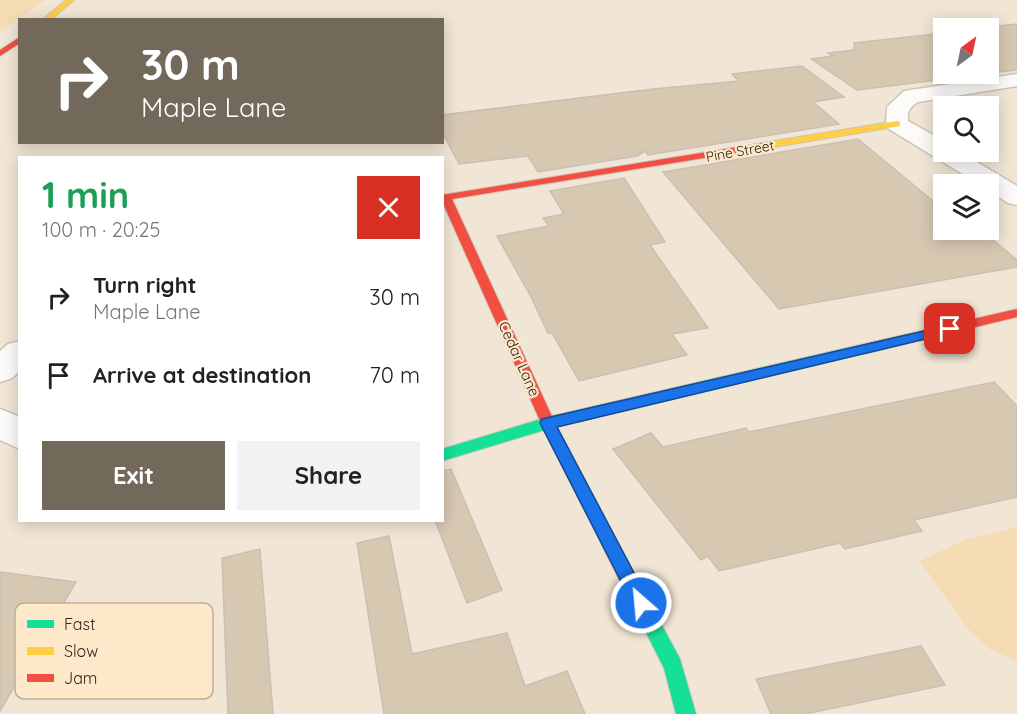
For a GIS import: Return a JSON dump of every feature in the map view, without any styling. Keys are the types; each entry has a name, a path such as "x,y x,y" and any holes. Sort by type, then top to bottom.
{"street":[{"path":"48,18 70,0"},
{"path":"0,54 18,40"},
{"path":"933,145 897,124 898,106 912,96 1017,80"},
{"name":"Pine Street","path":"445,198 897,124"},
{"path":"961,162 1017,197"},
{"name":"Cedar Lane","path":"445,198 548,423 673,666 686,714"},
{"path":"444,454 548,423 1017,314"},
{"path":"0,370 18,354"},
{"path":"0,422 18,434"}],"shaded area":[{"path":"0,0 45,0 18,18 0,32"},
{"path":"1017,527 1017,661 989,649 966,627 920,561 964,540"}],"building":[{"path":"1017,24 1017,70 999,72 999,26"},
{"path":"933,34 933,81 857,90 811,59 833,56 828,53 854,50 854,43"},
{"path":"802,66 844,97 813,102 839,124 648,155 645,151 637,156 538,172 528,156 459,164 444,136 444,115 653,89 739,81 732,74"},
{"path":"858,139 933,201 933,240 993,240 1017,260 1017,267 779,309 663,172"},
{"path":"624,178 665,242 650,245 708,328 672,334 687,355 579,381 552,333 548,333 497,236 549,226 543,218 564,214 550,191"},
{"path":"994,382 1017,406 1017,497 914,520 922,531 845,549 840,543 719,571 708,556 701,560 613,449 651,433 663,447 746,428 749,432"},
{"path":"451,469 502,590 467,603 436,522 444,522 444,471"},
{"path":"389,536 412,654 507,633 525,686 567,671 585,714 384,714 357,543"},
{"path":"260,549 273,714 228,714 222,558"},
{"path":"0,572 76,582 64,603 15,603 15,686 0,711"},
{"path":"921,646 945,685 805,714 771,714 756,679"}],"traffic: fast":[{"path":"444,454 548,423 864,349"},
{"path":"631,585 673,666 686,714"}],"traffic: slow":[{"path":"48,18 70,0"},
{"path":"768,145 897,124"}],"traffic: jam":[{"path":"0,54 18,40"},
{"path":"444,198 768,145"},
{"path":"446,197 548,423 631,585"},
{"path":"864,349 1017,313"}],"route":[{"path":"641,603 548,423 950,329"}]}
